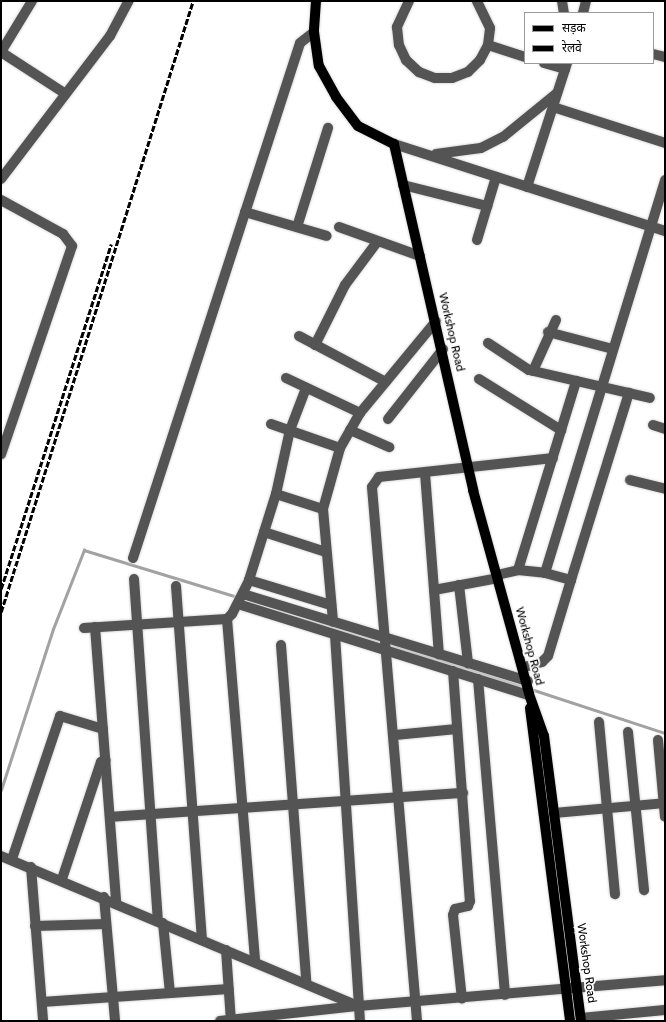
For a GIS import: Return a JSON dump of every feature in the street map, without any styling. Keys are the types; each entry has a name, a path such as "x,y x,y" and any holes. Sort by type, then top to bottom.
{"main road":[{"path":"316,1 314,32 319,66 336,97 358,126 394,144"},
{"name":"Workshop Road","path":"394,144 443,349 468,469 524,667 529,690 570,1021"},
{"name":"Workshop Road","path":"529,690 544,736 581,1020"}],"street":[{"path":"32,1 1,52 66,94"},
{"path":"1,179 110,36 129,1"},
{"path":"409,1 397,28 399,45 406,60 419,72 435,78 452,78 468,72 480,60 488,45 490,28 477,1"},
{"path":"562,1 564,12"},
{"path":"582,12 586,1"},
{"path":"133,558 300,43 314,32"},
{"path":"488,45 524,57"},
{"path":"654,54 665,58"},
{"path":"527,187 566,66 551,64"},
{"path":"424,154 453,154 481,148 527,120 557,92"},
{"path":"552,107 665,143"},
{"path":"297,227 328,128"},
{"path":"394,144 665,231"},
{"path":"477,240 496,177"},
{"path":"545,572 665,180"},
{"path":"403,185 487,206"},
{"path":"1,200 63,234 72,246 1,454"},
{"path":"245,212 327,236"},
{"path":"339,227 377,242 420,256"},
{"path":"315,345 345,285 377,242"},
{"path":"533,371 548,332 556,320"},
{"path":"333,622 322,509 340,448 360,413 436,322"},
{"path":"548,332 613,348"},
{"path":"299,336 386,382"},
{"path":"488,343 533,371 650,398"},
{"path":"388,420 443,349"},
{"path":"286,378 360,413"},
{"path":"479,379 561,430"},
{"path":"518,570 576,381"},
{"path":"255,962 227,619 241,599 249,580 276,494 290,430 306,388"},
{"path":"524,667 542,662 548,656 629,393"},
{"path":"271,424 340,448"},
{"path":"653,425 665,429"},
{"path":"350,430 389,446"},
{"path":"417,1021 388,645 372,487 379,476 468,469 553,458"},
{"path":"425,473 439,654"},
{"path":"630,480 665,489"},
{"path":"276,494 322,509"},
{"path":"264,532 326,552"},
{"path":"434,590 498,576 518,570 545,572 571,580"},
{"path":"134,579 160,922 170,993"},
{"path":"249,580 331,605"},
{"path":"459,585 468,663"},
{"path":"176,586 194,811 202,940"},
{"path":"241,599 333,622 453,671 478,679 529,690"},
{"path":"241,599 335,635 439,654 468,663 529,690"},
{"path":"84,628 227,619"},
{"path":"95,627 116,903"},
{"path":"335,635 344,800 360,1021"},
{"path":"281,645 306,981"},
{"path":"453,671 470,901 468,906 455,909 453,915 462,999"},
{"path":"478,679 505,995"},
{"path":"12,859 60,716 103,728"},
{"path":"599,722 615,894"},
{"path":"395,735 458,729"},
{"path":"628,732 644,890"},
{"path":"658,740 665,817"},
{"path":"62,879 101,762 106,760"},
{"path":"110,816 463,793"},
{"path":"554,813 664,803"},
{"path":"1,856 62,879 202,940 306,981 358,1006"},
{"path":"31,867 43,1021"},
{"path":"104,897 115,1021"},
{"path":"35,926 106,924"},
{"path":"226,950 231,1021"},
{"path":"220,1021 287,1018 358,1006 415,1003 665,980"},
{"path":"42,1002 229,989"},
{"path":"581,1020 665,1010"}],"waterway":[{"path":"1,790 53,629 84,550 238,597"},
{"path":"307,619 383,642"},
{"path":"388,644 524,687"},
{"path":"531,689 665,733"}],"railway":[{"path":"1,612 193,1"},
{"path":"1,589 111,244"}]}
